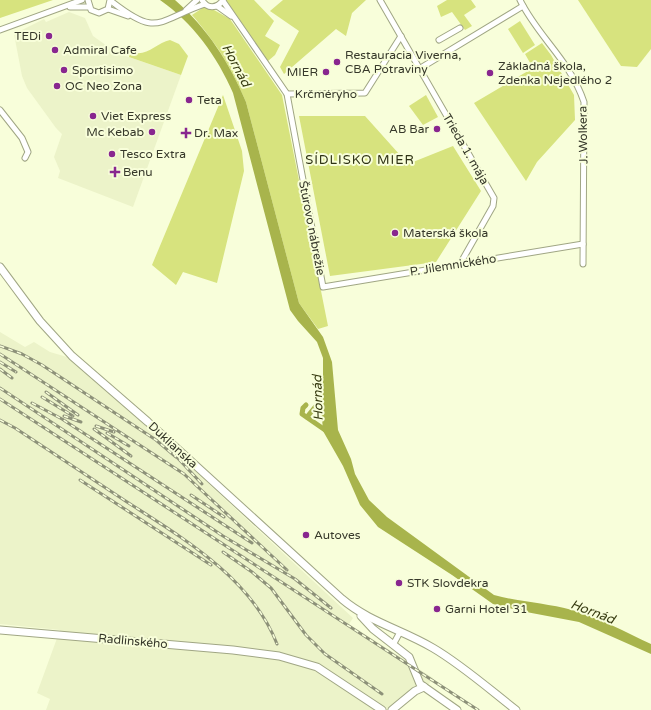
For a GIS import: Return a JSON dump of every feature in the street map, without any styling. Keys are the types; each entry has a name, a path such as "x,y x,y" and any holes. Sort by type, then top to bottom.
{"street":[{"path":"0,30 82,0"},
{"path":"88,0 89,7"},
{"path":"65,7 89,7 99,13 108,9 150,24 160,23 173,18 195,4 203,2 211,7 217,6 223,0"},
{"name":"Štúrovo nábrežie","path":"223,0 287,94 323,287"},
{"name":"Trieda 1. mája","path":"380,0 494,198 493,206 460,264"},
{"name":"J. Wolkera","path":"520,0 566,64 578,86 584,102 584,264"},
{"path":"108,9 110,1 135,19"},
{"path":"217,6 235,18"},
{"path":"420,68 523,6"},
{"path":"439,40 460,28"},
{"name":"Krčméryho","path":"287,94 365,94 401,36"},
{"path":"0,110 25,143 28,152 25,158"},
{"name":"P. Jilemnického","path":"323,287 584,244"},
{"name":"Duklianska","path":"0,267 43,324 72,356 148,422 358,612"},
{"path":"358,612 433,648 454,662 516,710"},
{"path":"358,612 369,625 410,658 418,680 424,687 457,710"},
{"name":"Radlinského","path":"0,630 266,653 294,659 317,667 382,710"},
{"path":"393,645 400,632"},
{"path":"392,710 415,691 424,687"}],"shaded area":[{"path":"0,0 53,0 0,18"},
{"path":"160,0 175,0 198,23 225,60 246,102 299,303 323,337 332,362 338,430 351,459 355,474 369,500 387,517 494,595 572,610 592,617 651,644 651,654 579,622 493,604 452,575 378,527 360,505 343,466 323,431 320,392 323,381 323,358 317,342 290,310 233,93 212,53 203,41 183,19"},
{"path":"226,0 254,0 274,21 265,36 280,45 275,55 268,61"},
{"path":"283,0 366,0 352,13 346,36 336,29 284,74 280,67 299,31 270,11"},
{"path":"447,0 471,0 476,7 464,15 472,26 465,30 452,12 441,17 437,6"},
{"path":"578,0 651,0 651,49 637,67 621,66"},
{"path":"204,7 214,10 230,19 282,95 328,326 318,329 299,303 246,102 223,56 192,15"},
{"path":"69,12 85,18 93,36 117,53 181,75 133,207 58,178 60,171 54,157 62,134 27,88 22,76 14,34 44,19 46,22"},
{"path":"520,21 535,45 523,53 508,29"},
{"path":"170,40 179,44 188,56 181,75 129,57 130,51 135,53 146,52"},
{"path":"542,43 551,55 574,95 575,120 537,162 526,181 474,103 533,68 525,54"},
{"path":"223,95 242,151 244,171 217,283 183,272 176,285 152,265"},
{"path":"426,95 438,117 423,125 409,106"},
{"path":"299,116 365,116 408,164 453,146 481,191 436,262 330,276"},
{"path":"0,332 25,347 34,342 50,352 67,357 114,396 353,618 349,624 433,678 429,684 395,710 46,710 50,699 37,693 60,630 0,624"}],"waterway":[{"name":"Hornád","path":"307,417 325,395"},
{"name":"Hornád","path":"306,405 303,408 302,414 328,432"}],"railway":[{"path":"0,346 22,354 42,365 156,440 176,457"},
{"path":"0,354 184,474 287,570"},
{"path":"0,362 16,372"},
{"path":"0,369 12,378"},
{"path":"0,388 223,536 295,579 331,608"},
{"path":"46,392 78,415"},
{"path":"42,397 73,416"},
{"path":"0,399 478,710"},
{"path":"32,403 62,419 252,543"},
{"path":"64,416 81,422"},
{"path":"0,420 15,428 191,544 232,579 250,598 265,620 277,644"},
{"path":"96,426 114,432"},
{"path":"94,429 131,456"},
{"path":"107,433 129,446"},
{"path":"173,453 202,484"},
{"path":"80,480 211,565"},
{"path":"191,495 224,517"},
{"path":"223,552 252,572 271,588 306,635 325,654 382,694"}],"place":[{"name":"TEDi","path":"49,36"},
{"name":"Admiral Cafe","path":"55,50"},
{"name":"Restauracia Viverna, CBA Potraviny","path":"337,62"},
{"name":"Sportisimo","path":"64,70"},
{"name":"MIER","path":"326,72"},
{"name":"Základná škola, Zdenka Nejedlého 2","path":"490,73"},
{"name":"OC Neo Zona","path":"57,86"},
{"name":"Teta","path":"189,100"},
{"name":"Viet Express","path":"93,116"},
{"name":"AB Bar","path":"437,129"},
{"name":"Mc Kebab","path":"152,132"},
{"name":"Dr. Max","path":"186,133"},
{"name":"Tesco Extra","path":"112,154"},
{"name":"Benu","path":"115,172"},
{"name":"Materská škola","path":"395,233"},
{"name":"Autoves","path":"306,535"},
{"name":"STK Slovdekra","path":"399,583"},
{"name":"Garni Hotel 31","path":"437,609"}],"district":[{"name":"SÍDLISKO MIER","path":"360,159"}]}
